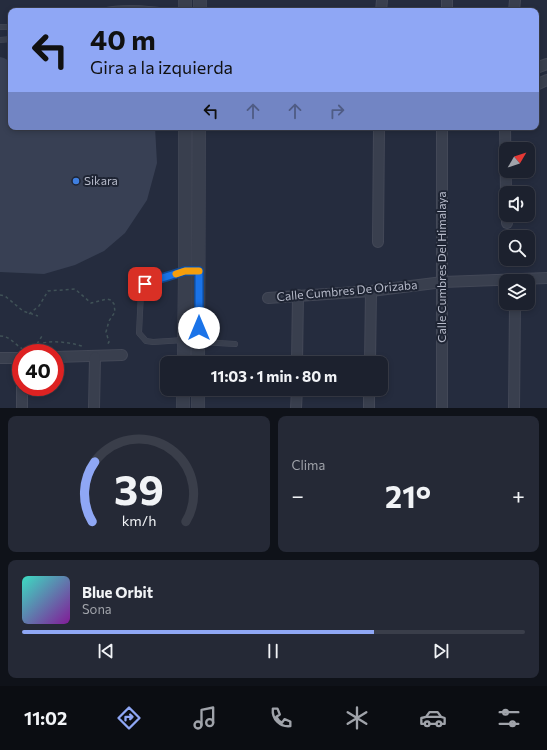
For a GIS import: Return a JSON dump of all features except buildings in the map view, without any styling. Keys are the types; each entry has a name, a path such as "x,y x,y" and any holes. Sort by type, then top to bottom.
{"street":[{"path":"184,356 185,130"},
{"path":"198,356 199,130"},
{"path":"378,242 379,130"},
{"name":"Calle Cumbres Del Himalaya","path":"442,130 442,408"},
{"path":"505,130 506,186"},
{"name":"Calle Cumbres De Orizaba","path":"535,279 547,278"},
{"name":"Calle Cumbres De Orizaba","path":"268,298 371,291 443,282 499,280"},
{"path":"370,356 371,291"},
{"path":"297,356 298,295"},
{"path":"514,408 515,310"},
{"path":"64,357 122,356"},
{"path":"94,408 95,357"},
{"path":"0,358 12,358"},
{"path":"22,396 22,408"},
{"path":"183,396 183,408"},
{"path":"198,396 198,408"},
{"path":"296,408 297,396"},
{"path":"369,396 369,408"}],"lane":[{"path":"184,340 146,341 139,333 142,287 149,282 185,271 199,271"},
{"path":"198,342 235,344"}],"path":[{"path":"29,314 39,306 46,293 50,291 75,289 91,303 107,299 111,300 114,304 115,312 107,326 106,332 109,342 107,345"},
{"path":"0,295 5,296 23,311 38,316"},
{"path":"0,336 4,336 12,340 16,344"},
{"path":"37,344 42,336"},
{"path":"37,344 66,342 88,348"}],"slow traffic":[{"path":"176,274 185,271 199,271"}],"place":[{"name":"Sikara","path":"76,181"}],"route":[{"path":"145,284 185,271 199,271 199,328"}]}
